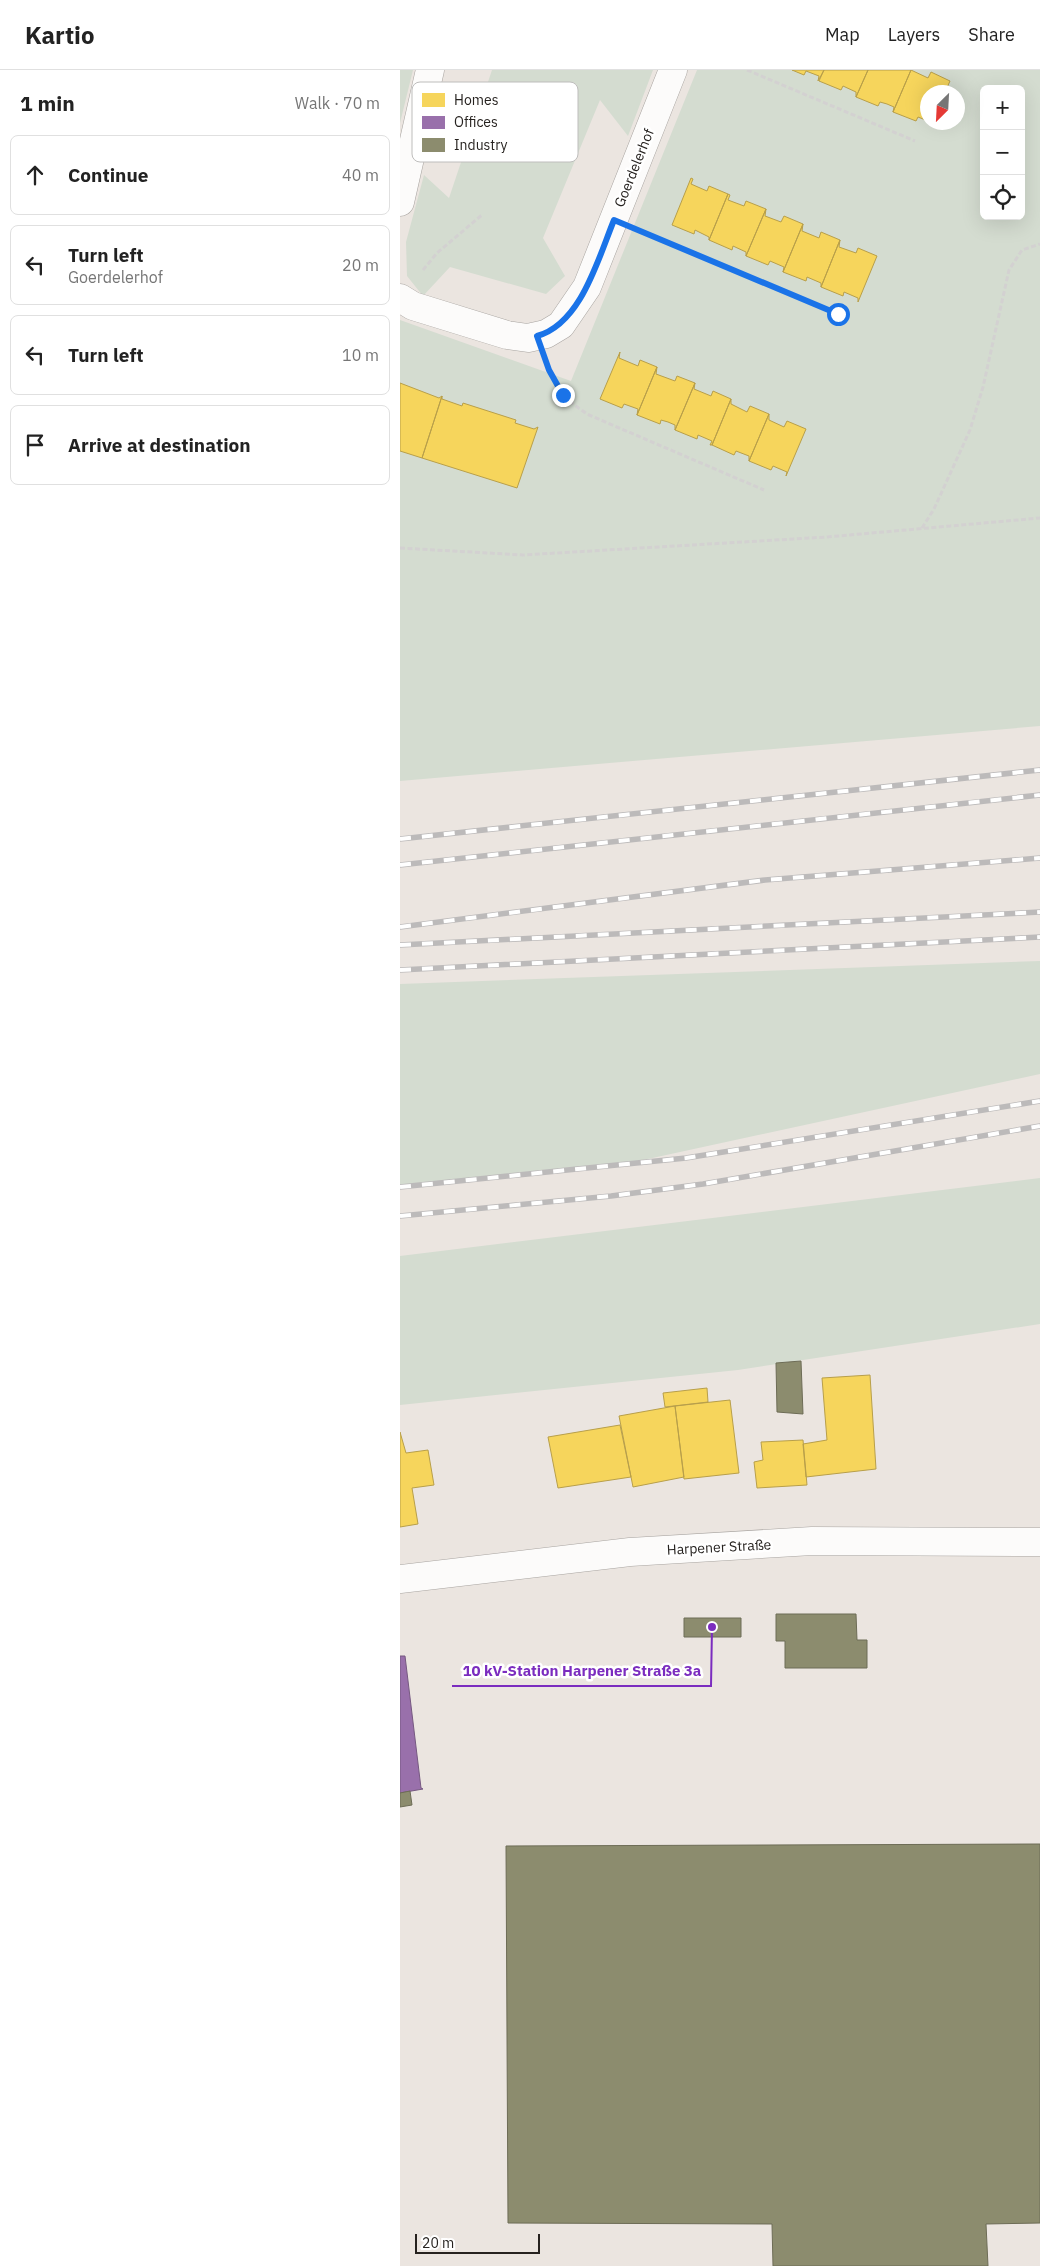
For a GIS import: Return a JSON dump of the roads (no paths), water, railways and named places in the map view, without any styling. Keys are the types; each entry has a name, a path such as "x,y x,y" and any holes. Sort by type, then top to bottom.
{"street":[{"name":"Goerdelerhof","path":"400,298 413,306 507,335 528,338 546,334 561,324 587,287 673,70"},
{"path":"400,202 412,149"},
{"name":"Harpener Straße","path":"400,1579 630,1552 812,1541 1040,1542"}],"railway":[{"path":"400,839 1040,770"},
{"path":"400,865 1040,795"},
{"path":"400,927 765,880 1040,858"},
{"path":"400,945 1040,912"},
{"path":"400,970 1040,937"},
{"path":"400,1187 686,1158 1040,1101"},
{"path":"400,1216 611,1196 703,1184 1040,1126"}],"place":[{"name":"10 kV-Station Harpener Straße 3a","path":"712,1627"}]}
